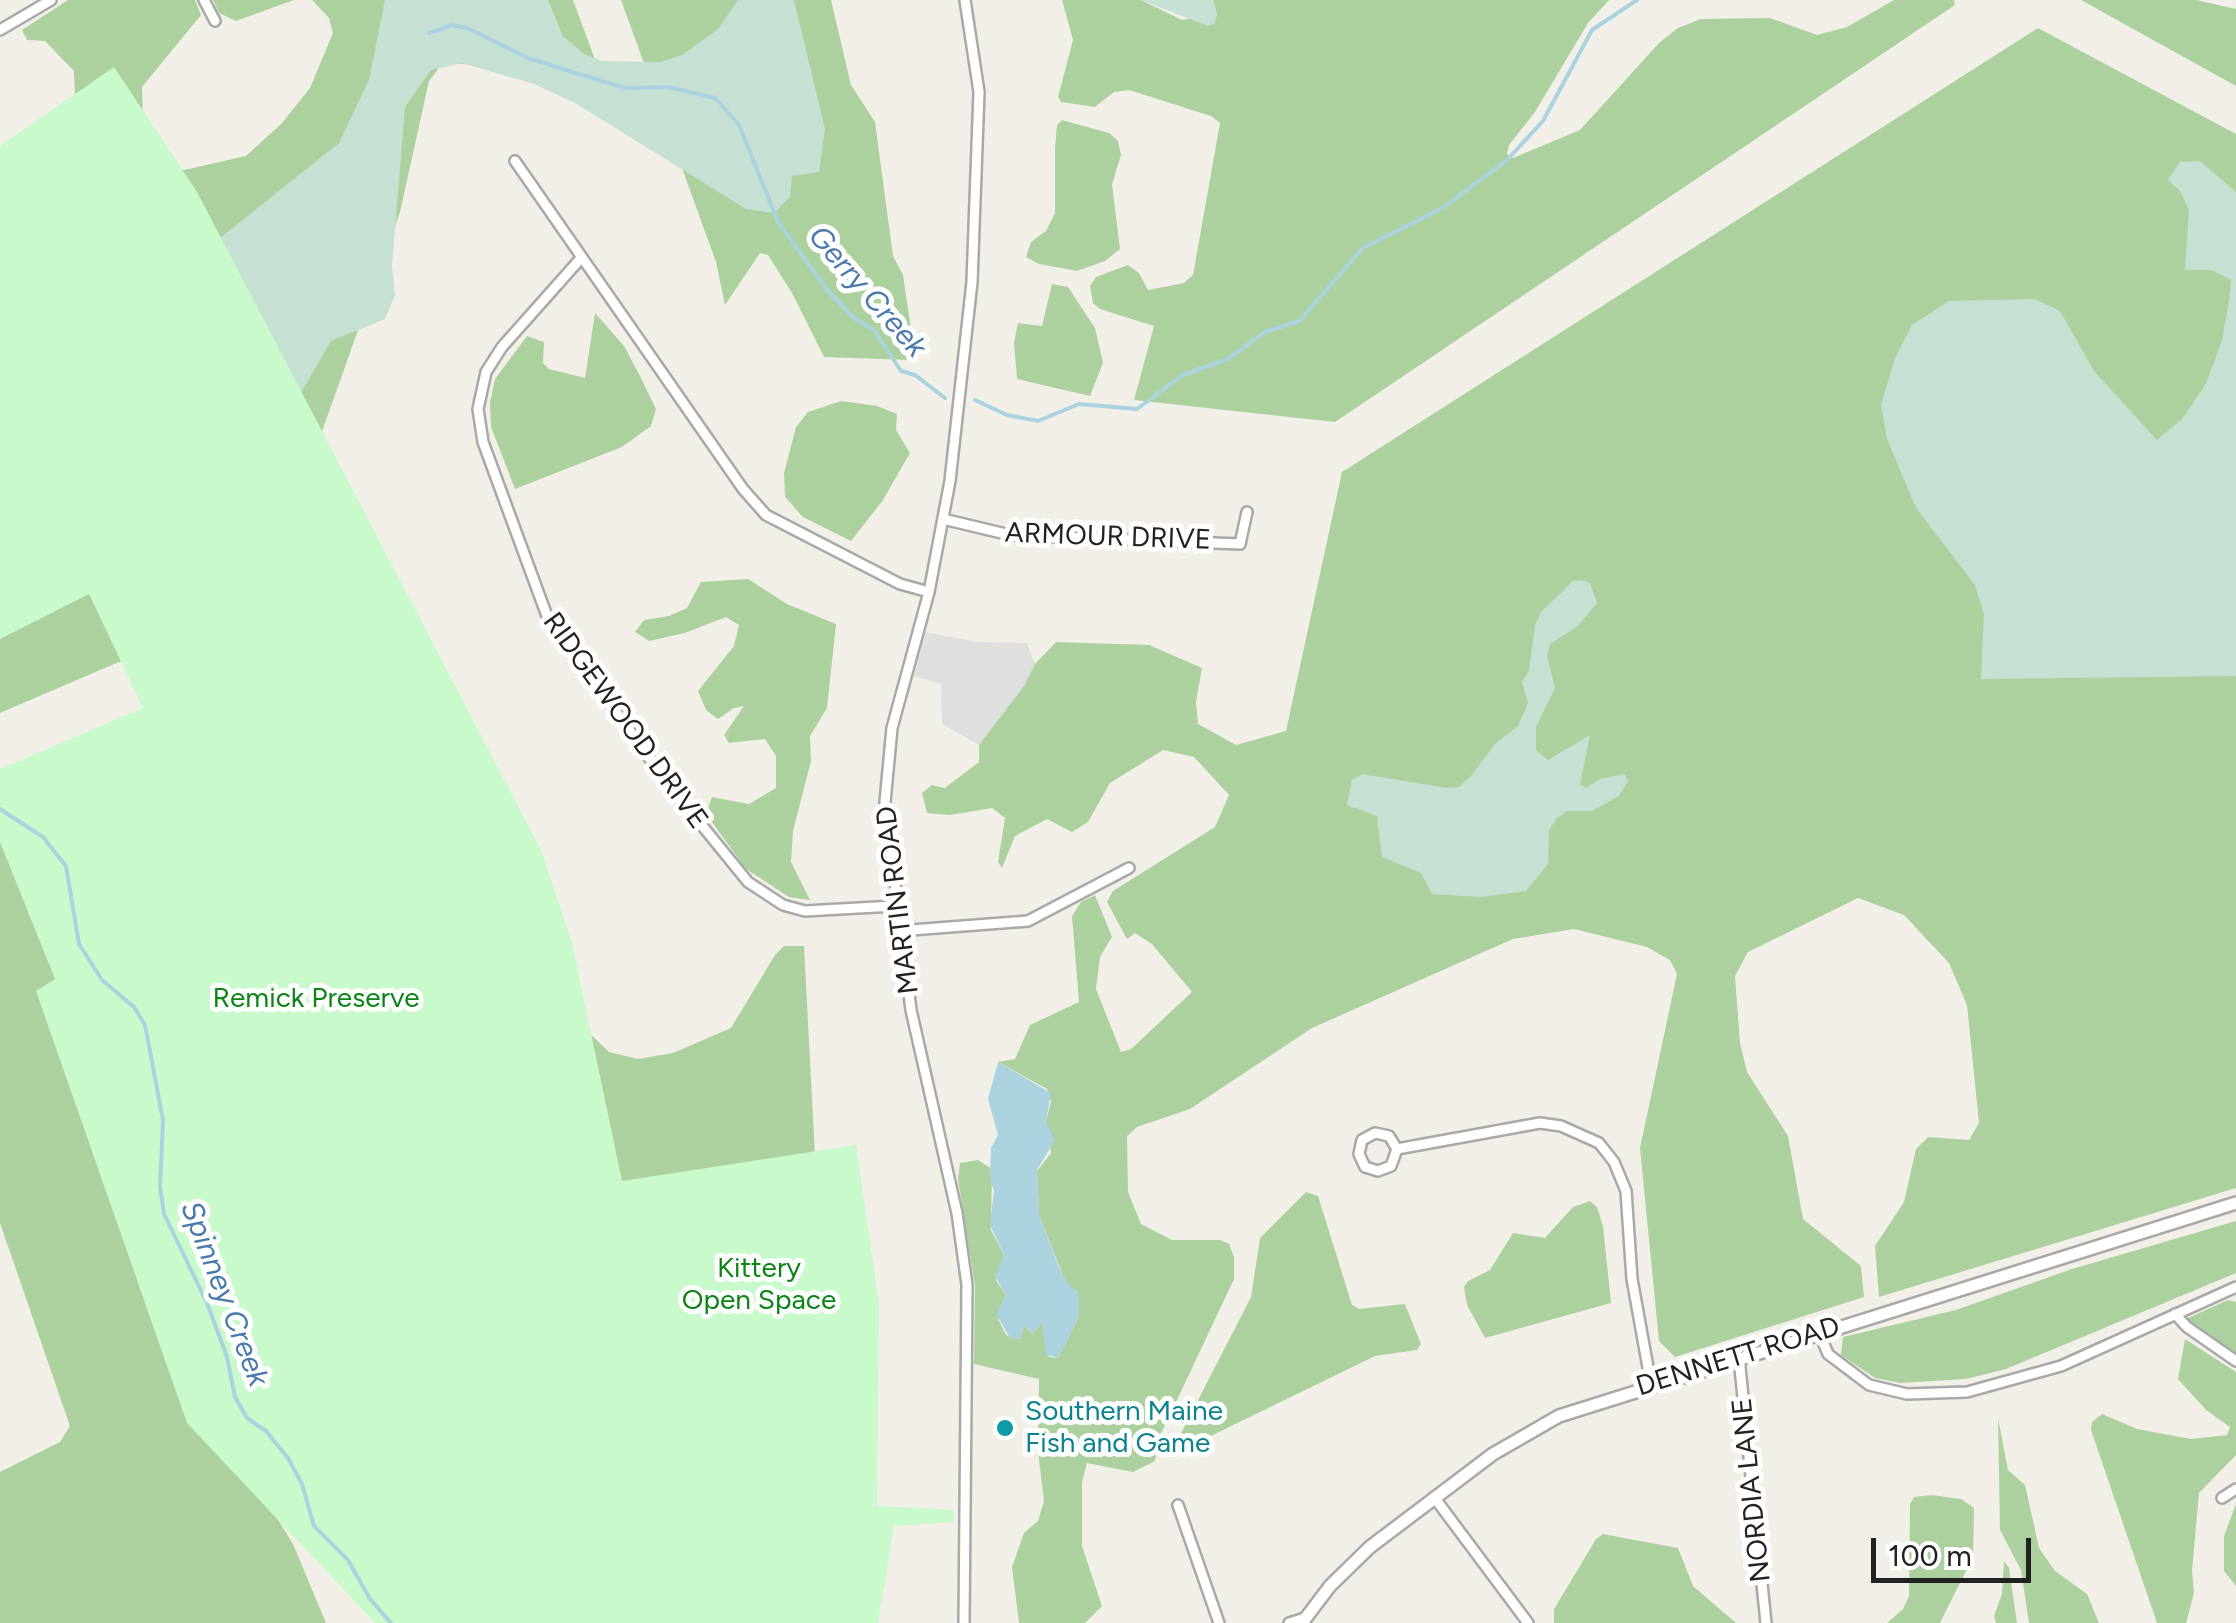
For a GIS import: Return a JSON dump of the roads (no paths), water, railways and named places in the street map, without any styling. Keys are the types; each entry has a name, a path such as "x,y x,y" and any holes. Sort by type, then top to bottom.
{"street":[{"path":"0,30 51,0"},
{"path":"204,0 215,20"},
{"name":"MARTIN ROAD","path":"964,1623 965,1266 894,906 886,834 886,763 929,592 943,518 976,231 979,92 965,0"},
{"path":"515,161 742,489 766,515 900,584 929,592"},
{"name":"RIDGEWOOD DRIVE","path":"582,256 502,346 486,372 478,409 483,442 547,616 636,741 748,882 783,905 805,911 894,906"},
{"name":"ARMOUR DRIVE","path":"943,518 1010,535 1240,544 1247,512"},
{"path":"898,931 1005,925 1036,919 1129,868"},
{"path":"1397,1149 1540,1124 1569,1129 1599,1143 1614,1162 1626,1191 1632,1279 1651,1384"},
{"path":"1375,1132 1390,1136 1397,1149 1391,1166 1378,1171 1366,1166 1359,1154 1362,1140 1375,1132"},
{"name":"DENNETT ROAD","path":"1304,1620 1344,1571 1434,1497 1503,1448 1559,1416 1651,1384 2236,1204"},
{"path":"1819,1332 1828,1354 1863,1383 1895,1393 1943,1394 1993,1388 2044,1372 2236,1286"},
{"path":"2175,1314 2187,1328 2236,1360"},
{"name":"NORDIA LANE","path":"1738,1358 1766,1623"},
{"path":"2222,1498 2236,1488"},
{"path":"1434,1497 1528,1623"},
{"path":"1178,1506 1219,1623"},
{"path":"1289,1623 1304,1620"}],"water":[{"path":"998,1062 1051,1093 1046,1121 1055,1140 1037,1170 1039,1215 1059,1267 1067,1283 1078,1292 1079,1300 1079,1316 1058,1358 1046,1355 1042,1322 1033,1334 1024,1325 1020,1339 1010,1338 996,1314 1006,1295 995,1276 1004,1255 990,1225 994,1191 990,1178 991,1148 998,1135 988,1099"}],"waterway":[{"name":"Gerry Creek","path":"975,400 1007,415 1038,421 1079,404 1137,409 1183,375 1228,359 1265,332 1299,321 1363,248 1444,207 1507,160 1543,121 1592,30 1637,0"},
{"name":"Gerry Creek","path":"429,33 452,25 467,28 528,58 626,88 668,87 715,98 739,125 778,222 828,291 854,318 874,330 901,371 915,375 945,398"},
{"name":"Spinney Creek","path":"0,809 43,837 66,866 79,944 102,980 134,1007 145,1025 163,1120 160,1187 164,1214 207,1303 227,1357 235,1397 247,1418 266,1431 288,1458 302,1484 314,1526 348,1560 370,1599 391,1623"}],"place":[{"name":"Southern Maine Fish and Game","path":"1005,1428"}],"park label":[{"name":"Remick Preserve","path":"316,999"},
{"name":"Kittery Open Space","path":"759,1285"}]}
